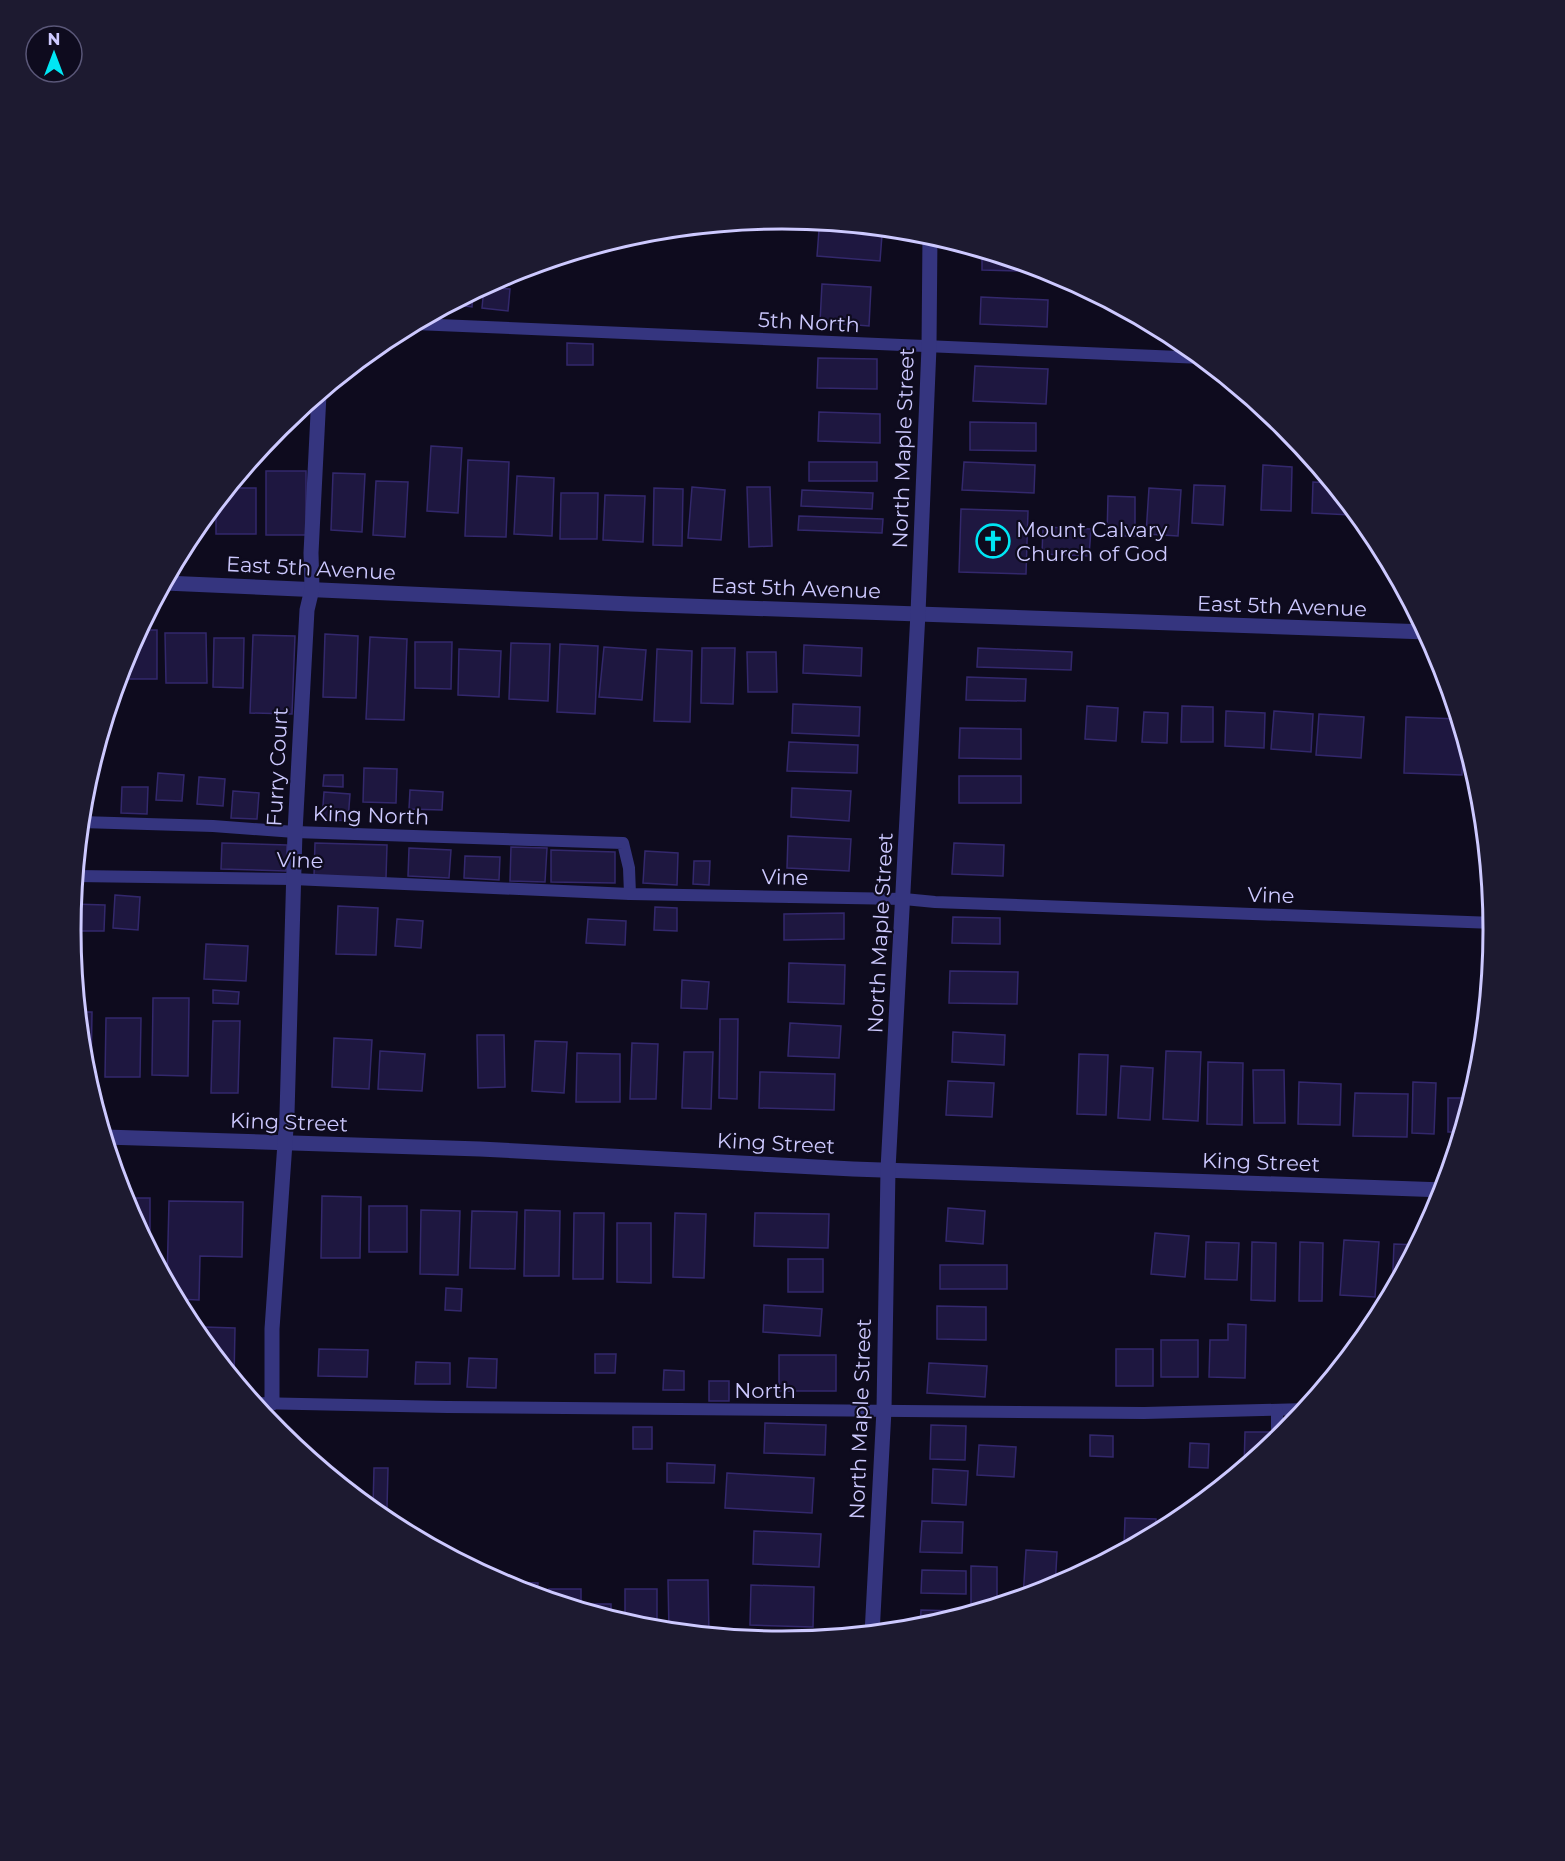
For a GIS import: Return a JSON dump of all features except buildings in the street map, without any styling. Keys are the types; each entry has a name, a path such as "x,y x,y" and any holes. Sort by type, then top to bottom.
{"street":[{"name":"North Maple Street","path":"872,1626 884,1410 888,1169 918,613 930,245"},
{"name":"Furry Court","path":"272,1403 272,1329 285,1143 295,832 307,610 312,589 311,553 318,404"},
{"name":"East 5th Avenue","path":"173,583 631,604 1418,633"},
{"name":"King Street","path":"112,1137 492,1150 853,1169 1434,1190"}],"lane":[{"name":"5th North","path":"429,325 1187,357"},
{"name":"King North","path":"90,822 623,843 630,868 630,894"},
{"name":"Vine","path":"84,876 293,879 630,894 904,899 1484,923"},
{"name":"North","path":"264,1403 447,1407 1144,1413 1295,1409"},
{"path":"1277,1410 1277,1429"}],"place":[{"name":"Mount Calvary Church of God","path":"993,541"}]}
